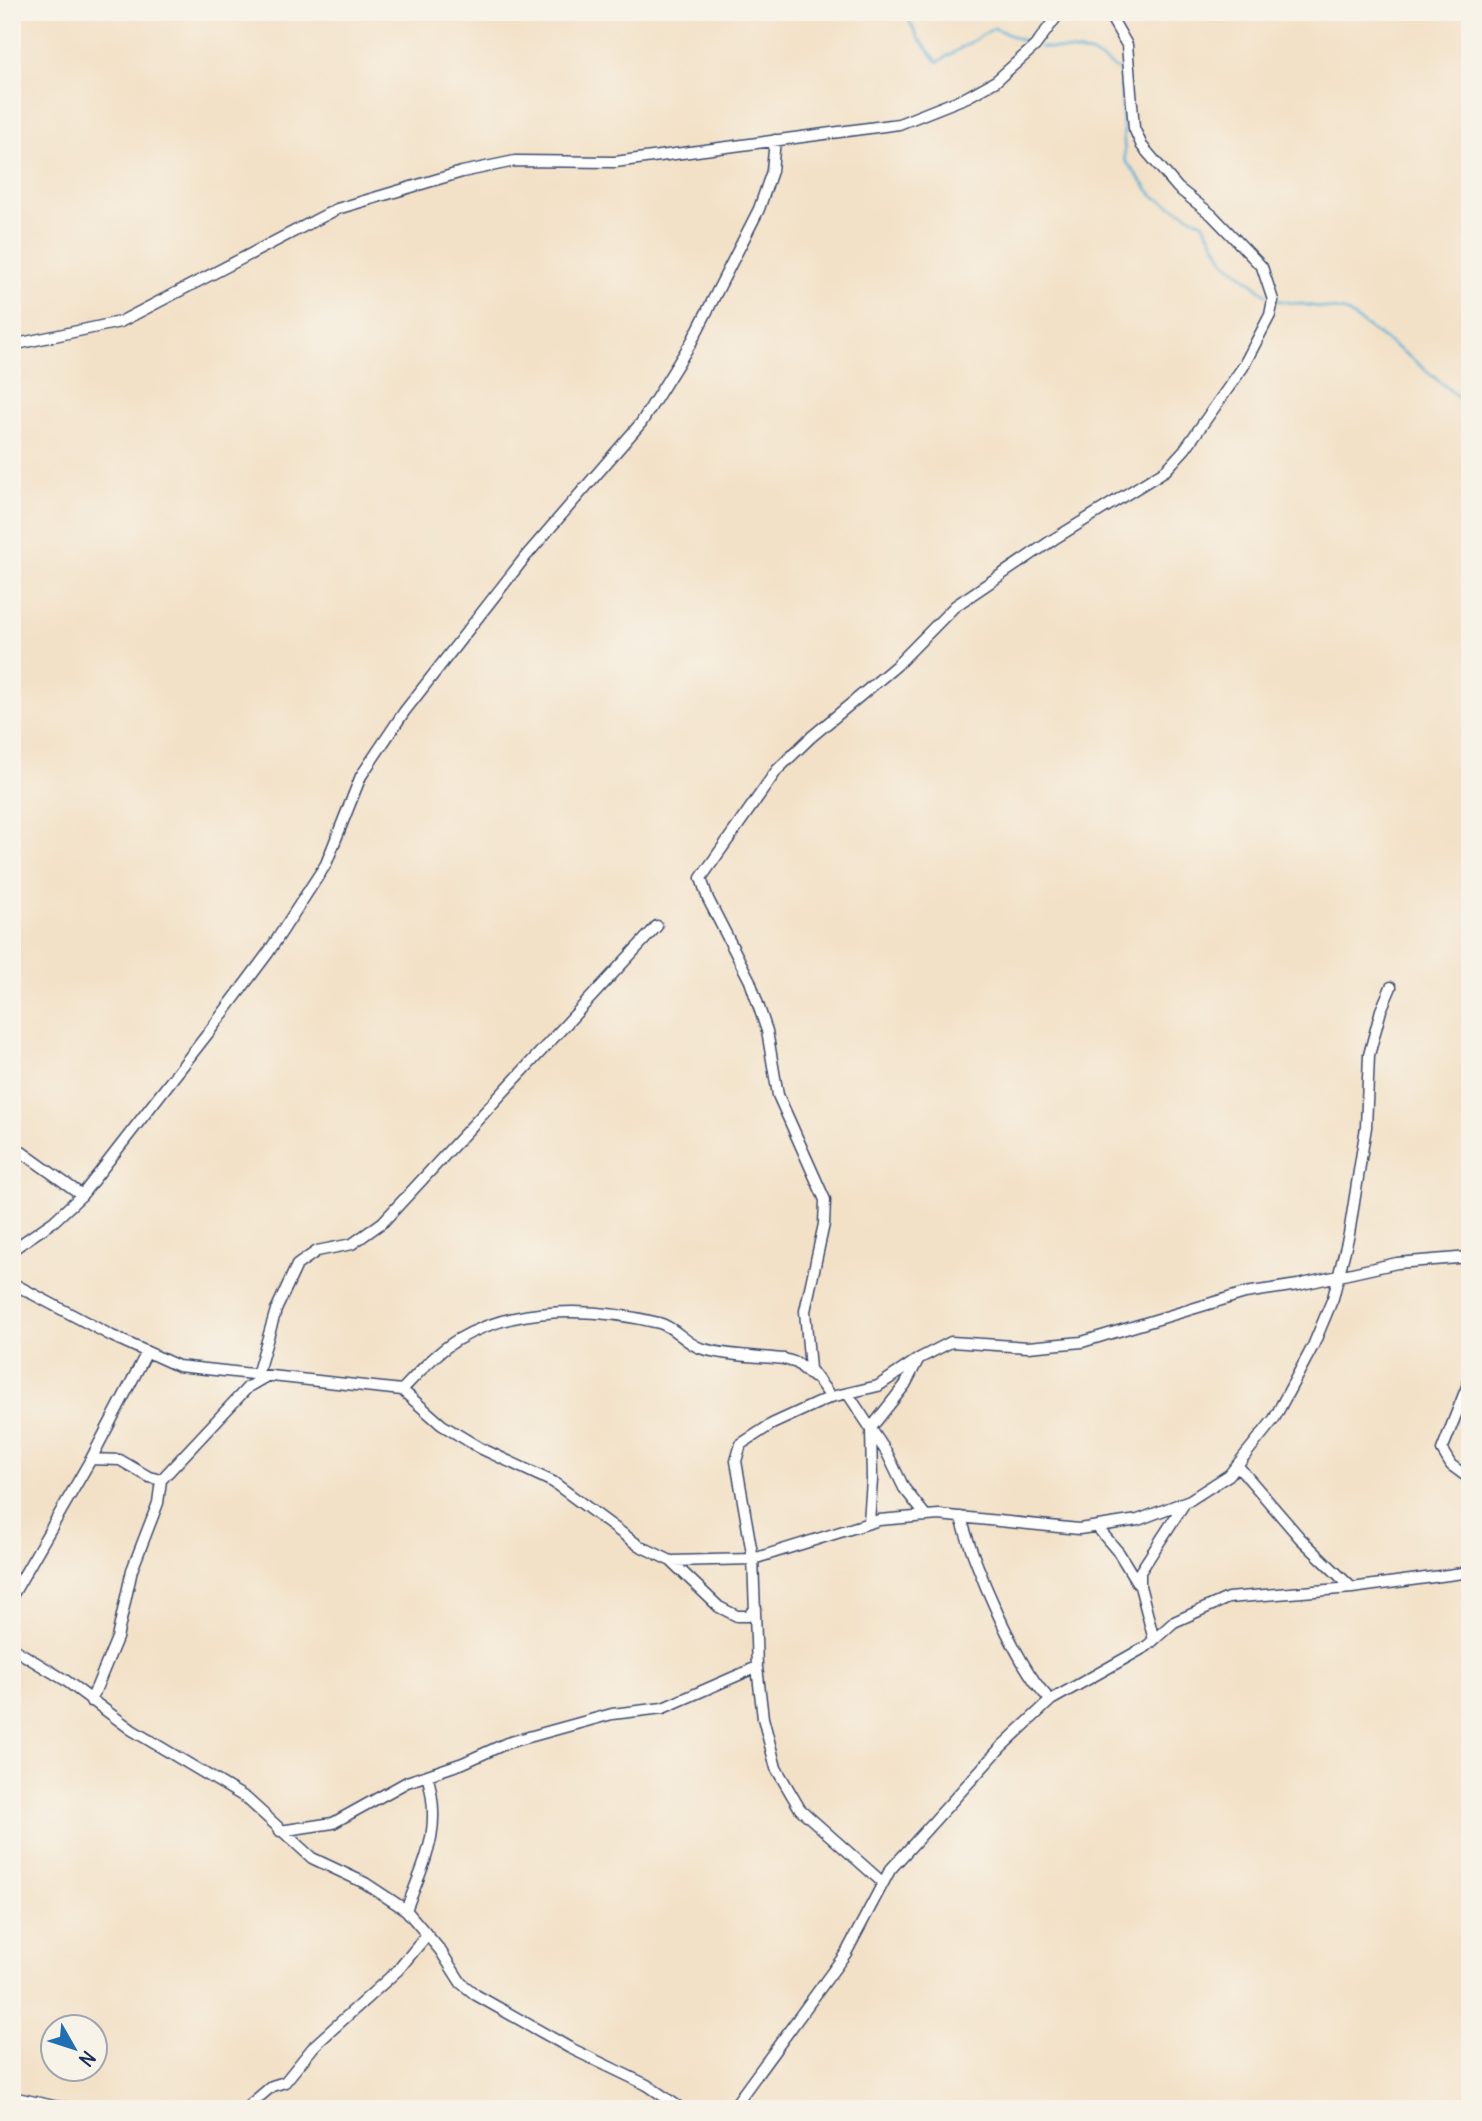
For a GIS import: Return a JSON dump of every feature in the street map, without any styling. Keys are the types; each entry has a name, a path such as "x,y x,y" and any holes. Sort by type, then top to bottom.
{"street":[{"path":"12,345 120,322 337,209 462,172 515,161 615,162 899,124 967,97 996,81 1035,46 1060,12"},
{"path":"815,1379 808,1354 805,1311 824,1224 825,1200 778,1095 767,1031 750,981 708,900 701,878 777,770 810,738 896,666 955,606 1054,539 1166,470 1185,449 1243,367 1270,315 1273,300 1262,267 1220,222 1178,188 1142,146 1134,128 1126,45 1108,12"},
{"path":"12,1250 54,1221 82,1195 268,953 326,864 361,776 404,712 526,556 591,485 640,423 692,341 759,209 772,171 775,140"},
{"path":"90,1701 117,1638 132,1570 155,1515 161,1480 262,1375 276,1310 300,1261 324,1248 352,1244 383,1222 657,926"},
{"path":"671,1561 753,1559 869,1522 926,1516 961,1517 1061,1528 1097,1527 1154,1516 1208,1491 1238,1466 1287,1397 1313,1346 1339,1277 1366,1127 1369,1055 1374,1032 1391,987"},
{"path":"12,1144 82,1195"},
{"path":"882,1882 790,1797 776,1768 769,1746 757,1667 753,1559 736,1461 739,1446 772,1424 831,1397 878,1386 920,1358 955,1342 1028,1348 1082,1342 1245,1293 1419,1260 1470,1257"},
{"path":"12,1283 147,1352 186,1368 402,1390 442,1425 491,1454 553,1482 638,1545 671,1561 729,1613 748,1616 756,1608"},
{"path":"402,1390 426,1365 459,1339 498,1323 554,1313 611,1314 661,1323 701,1348 793,1362 815,1379 831,1397"},
{"path":"12,1596 91,1459 147,1352"},
{"path":"869,1522 872,1480 871,1428 905,1385 920,1358"},
{"path":"1470,1379 1442,1450 1451,1465 1470,1479"},
{"path":"848,1394 871,1428 904,1488 926,1516"},
{"path":"91,1459 120,1460 149,1477 161,1480"},
{"path":"1238,1466 1300,1538 1352,1588"},
{"path":"1154,1640 1140,1586 1140,1572 1184,1503"},
{"path":"961,1517 968,1542 1023,1665 1051,1700"},
{"path":"1097,1527 1119,1553 1140,1586"},
{"path":"732,2109 846,1953 882,1882 1002,1746 1051,1700 1154,1640 1174,1622 1228,1598 1352,1588 1470,1572"},
{"path":"12,1648 65,1680 90,1701 164,1750 246,1798 312,1858 365,1884 407,1910 461,1983 476,1995 570,2048 654,2090 682,2109"},
{"path":"280,1831 343,1820 375,1798 507,1743 612,1714 663,1709 757,1667"},
{"path":"407,1910 435,1828 435,1805 427,1775"},
{"path":"245,2109 272,2086 285,2082 315,2045 398,1970 427,1935"},
{"path":"12,2096 58,2107 105,2109"}],"waterway":[{"path":"905,12 918,38 938,62 994,28 1030,44"},
{"path":"1040,47 1091,53 1120,71 1125,160 1153,196 1203,223 1225,261 1267,295"},
{"path":"1275,300 1345,311 1411,358 1470,407"}]}
